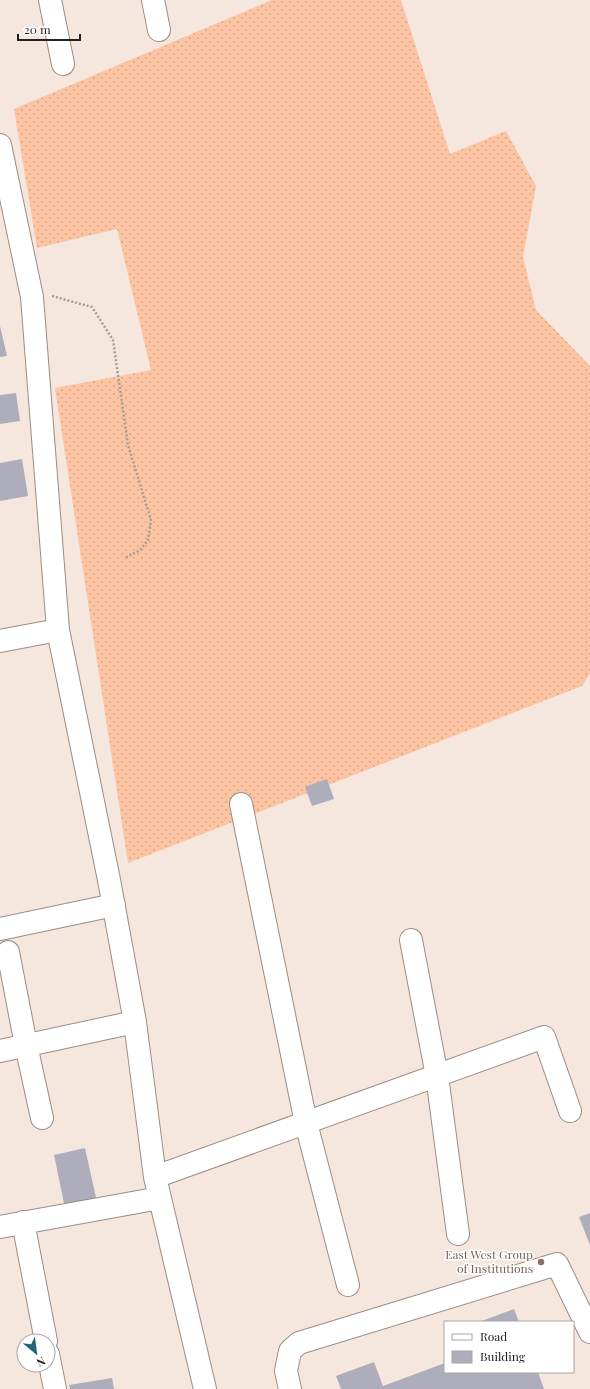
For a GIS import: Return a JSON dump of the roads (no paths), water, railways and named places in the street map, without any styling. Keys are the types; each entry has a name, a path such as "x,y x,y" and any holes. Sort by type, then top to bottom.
{"street":[{"path":"50,0 63,64"},
{"path":"153,0 159,30"},
{"path":"0,145 32,297 58,630 114,905 135,1022 155,1177 205,1389"},
{"path":"0,641 58,630"},
{"path":"241,804 306,1123 348,1285"},
{"path":"0,929 114,905"},
{"path":"411,940 437,1076 458,1234"},
{"path":"8,952 42,1118"},
{"path":"0,1051 135,1022"},
{"path":"155,1177 544,1037 570,1110"},
{"path":"0,1227 160,1198"},
{"path":"23,1222 44,1333"},
{"path":"290,1389 286,1371 290,1351 299,1343 558,1264 585,1308 590,1332"},
{"path":"52,1373 55,1389"}],"place":[{"name":"East West Group of Institutions","path":"541,1262"}]}
